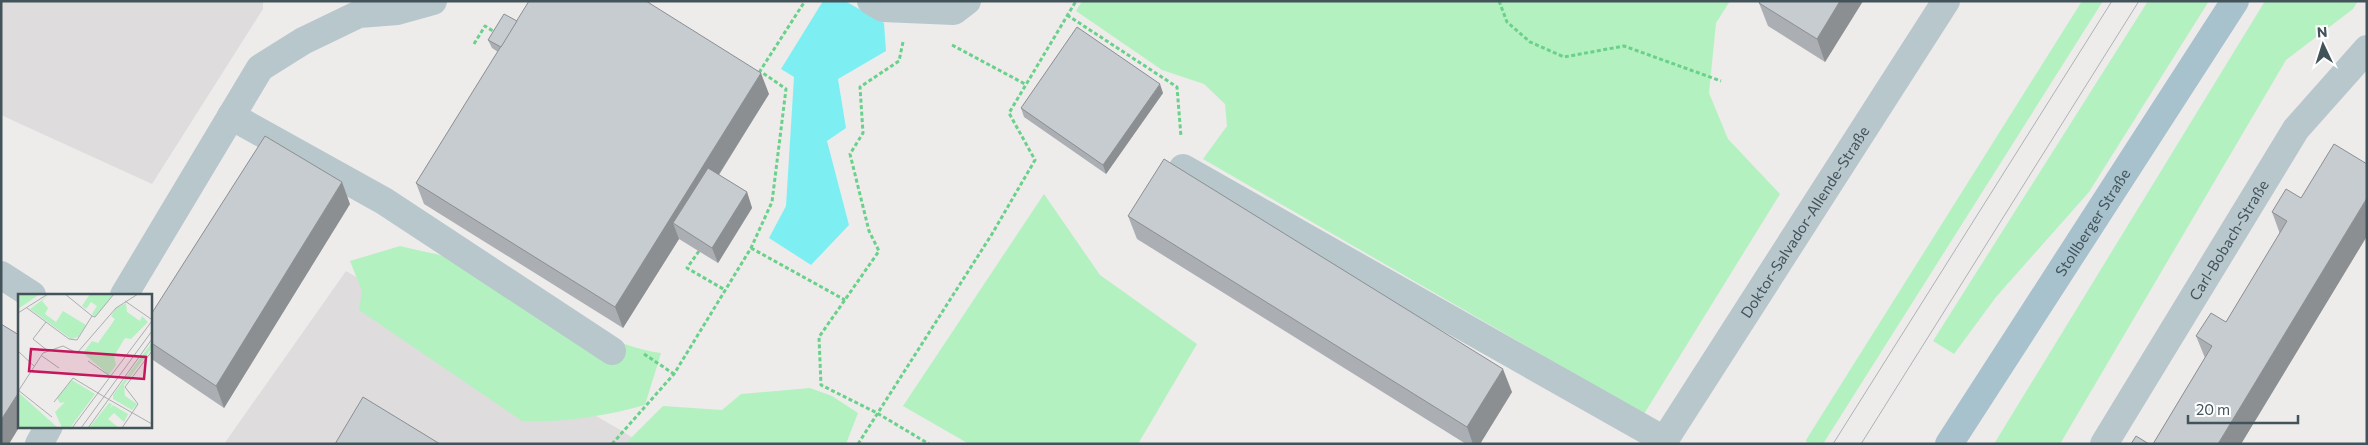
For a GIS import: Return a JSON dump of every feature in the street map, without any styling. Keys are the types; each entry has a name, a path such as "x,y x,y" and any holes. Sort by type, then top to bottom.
{"main road":[{"name":"Stollberger Straße","path":"1949,444 2234,1"}],"street":[{"path":"125,294 260,68 303,41 349,7 397,11 433,1"},
{"path":"871,1 883,8 954,11 966,1"},
{"name":"Doktor-Salvador-Allende-Straße","path":"1663,442 1946,1"},
{"name":"Carl-Bobach-Straße","path":"2104,444 2296,129 2367,49"},
{"path":"231,116 384,201 612,351"},
{"path":"1183,168 1663,442"},
{"path":"1,275 30,294"},
{"path":"39,444 48,428"}],"path":[{"path":"612,444 674,374 751,248 772,202 786,89 760,71 805,1"},
{"path":"858,444 992,234 1036,160 1009,112 1076,1"},
{"path":"1499,1 1507,22 1530,42 1564,56 1624,46 1721,81"},
{"path":"1067,15 1177,87 1183,168"},
{"path":"474,44 485,26 500,36"},
{"path":"904,37 899,61 860,87 863,133 850,154 869,230 879,251 819,337 821,385 878,413 929,444"},
{"path":"994,68 1025,84"},
{"path":"751,248 845,300"},
{"path":"699,251 686,268 725,290"}],"shaded area":[{"path":"1,1 263,1 263,9 152,184 1,115"},
{"path":"346,271 622,431 642,444 224,444"}],"green space":[{"path":"1082,1 1730,1 1716,23 1709,93 1728,139 1780,194 1644,414 1203,159 1227,126 1225,104 1204,84 1162,70 1076,11"},
{"path":"2082,1 2103,1 1823,444 1807,444 1806,440"},
{"path":"2148,1 2209,1 2089,192 1996,297 1954,354 1933,341"},
{"path":"2265,1 2358,1 2353,9 2286,60 2060,444 1994,444"},
{"path":"1044,194 1100,275 1197,344 1138,444 969,444 903,406"},
{"path":"400,246 462,262 493,276 564,316 613,340 661,353 645,405 584,418 522,421 359,310 362,291 350,261"},
{"path":"810,388 832,396 858,413 846,444 625,444 663,406 722,410 741,394"}],"water":[{"path":"823,1 845,1 884,23 886,51 838,79 846,128 827,141 849,225 811,265 769,238 786,206 794,77 781,69"}],"building":[{"path":"529,1 646,1 761,73 615,307 416,183"},
{"path":"1760,1 1840,1 1817,39 1759,3"},
{"path":"504,14 517,21 501,47 488,40"},
{"path":"1077,27 1160,84 1103,165 1021,108"},
{"path":"265,136 342,182 216,386 151,343 151,314"},
{"path":"2334,144 2367,164 2367,198 2218,444 2153,444 2212,346 2196,336 2211,313 2226,322 2287,221 2272,212 2286,189 2301,198"},
{"path":"1164,159 1503,369 1467,427 1128,216"},
{"path":"708,168 747,192 712,248 673,223"},
{"path":"1,324 18,334 18,394 1,420"},
{"path":"363,397 440,444 335,444"},
{"path":"2136,436 2149,444 2131,444"}],"tram line":[{"path":"1833,444 2112,1"},
{"path":"1861,444 2139,1"}]}
